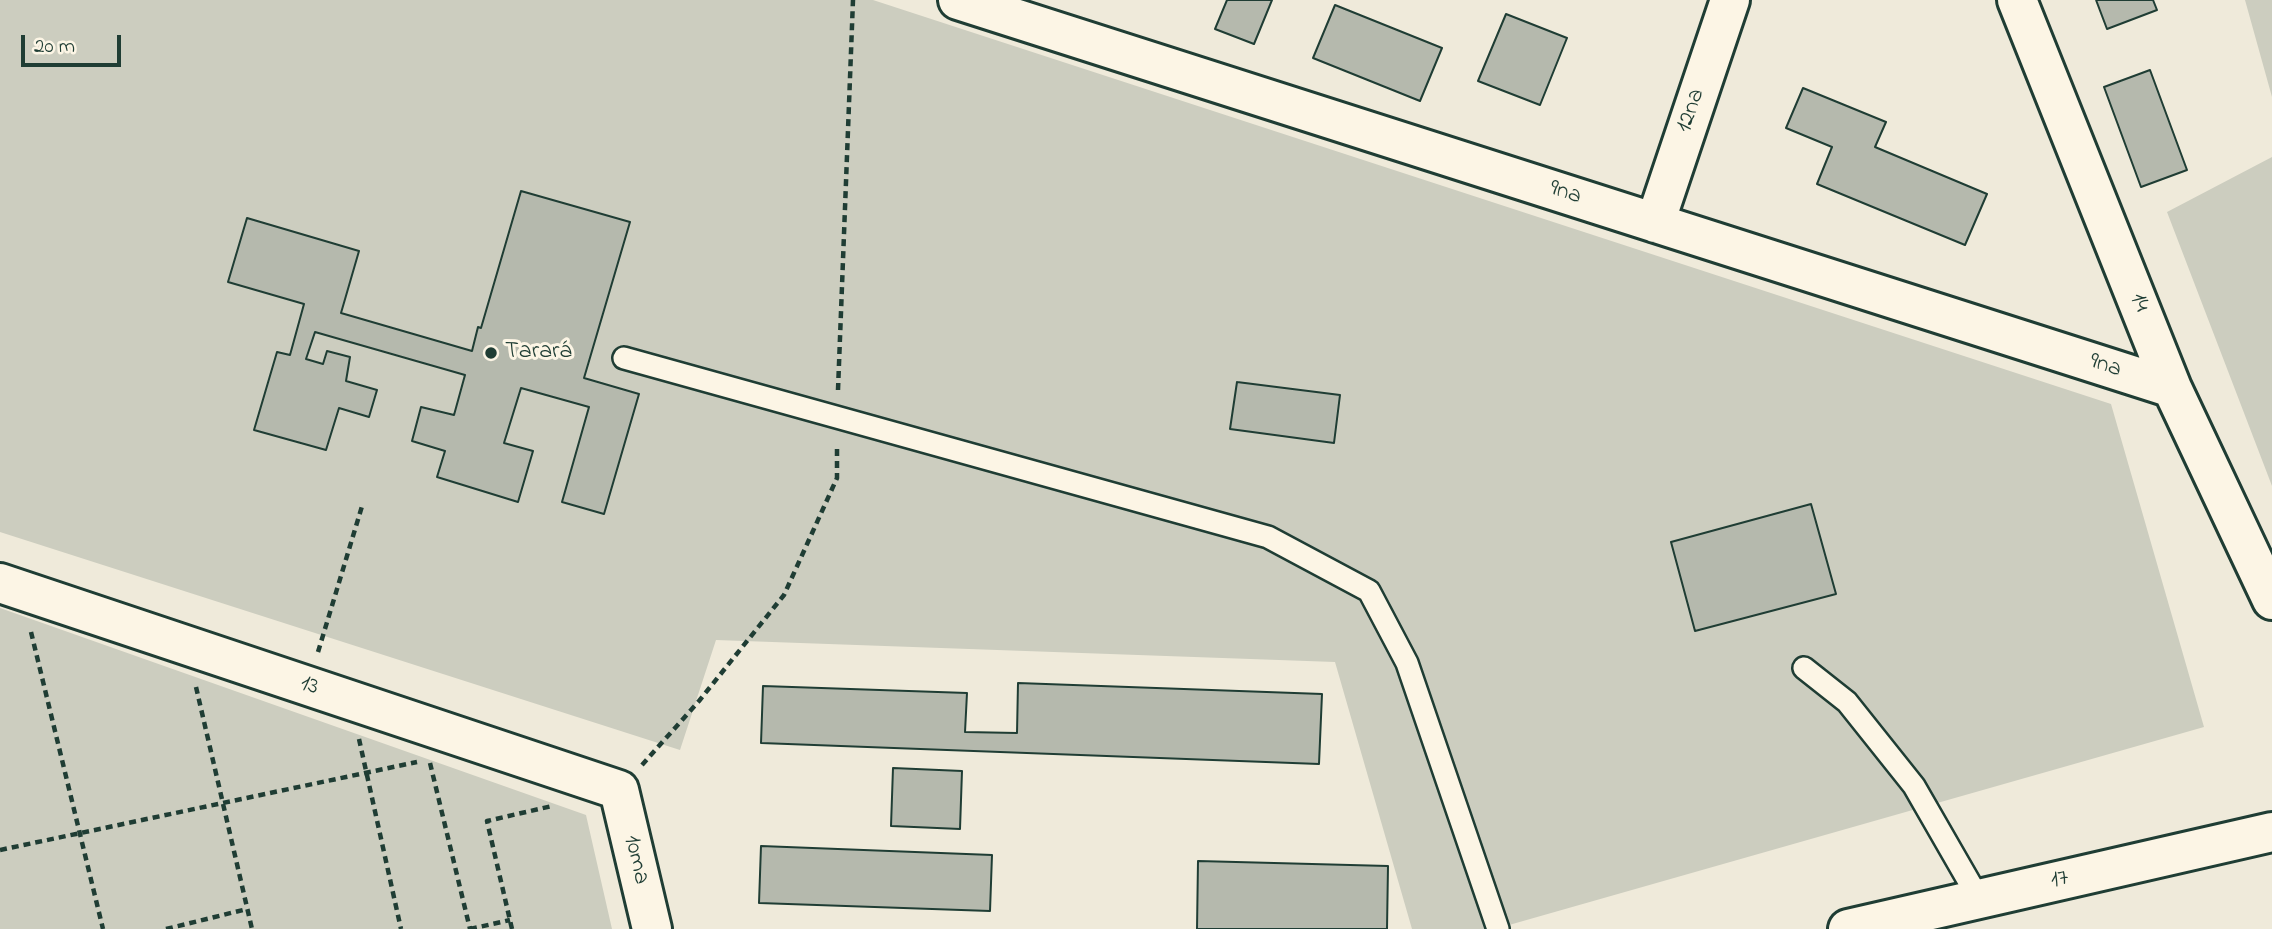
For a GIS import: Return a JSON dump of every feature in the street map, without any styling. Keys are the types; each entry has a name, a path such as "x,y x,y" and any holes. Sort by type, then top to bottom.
{"street":[{"name":"9na","path":"958,0 2172,388"},
{"name":"12na","path":"1655,223 1730,0"},
{"name":"14","path":"2017,0 2172,388 2272,600"},
{"name":"13","path":"10,587 619,790"},
{"name":"10ma","path":"619,790 652,929"},
{"name":"17","path":"1849,929 2272,832"}],"lane":[{"path":"624,358 1268,537 1369,591 1407,663 1498,929"},
{"path":"1804,668 1847,702 1914,786 1979,899"}],"path":[{"path":"308,687 363,503"},
{"path":"10,587 80,833 103,929"},
{"path":"186,646 252,929"},
{"path":"351,701 401,929"},
{"path":"0,850 429,760 470,929 510,920"},
{"path":"512,929 487,821 553,806"},
{"path":"166,929 247,909"}],"shaded area":[{"path":"0,0 873,0 2111,404 2204,727 1495,929 1412,929 1335,662 716,640 680,750 0,532"},
{"path":"2245,0 2272,0 2272,97"},
{"path":"2272,157 2272,486 2167,212"},
{"path":"0,608 586,815 612,929 0,929"}],"building":[{"path":"1227,0 1272,0 1254,44 1215,29"},
{"path":"2096,0 2153,0 2157,10 2107,29"},
{"path":"1335,5 1442,48 1420,101 1313,58"},
{"path":"1506,14 1567,38 1540,105 1478,81"},
{"path":"2150,70 2187,170 2141,187 2104,87"},
{"path":"1803,88 1886,122 1875,147 1987,194 1965,245 1817,184 1832,147 1786,128"},
{"name":"Tarará","path":"521,191 630,222 584,378 639,394 604,514 562,502 589,407 521,388 504,443 533,451 518,502 437,477 445,451 412,441 421,407 454,415 465,375 315,332 306,359 323,364 327,351 350,357 346,381 377,390 369,417 339,408 326,450 254,430 277,352 290,355 304,304 228,282 247,218 359,251 341,313 472,351"},
{"path":"1237,382 1340,395 1334,443 1230,429"},
{"path":"1811,504 1836,594 1695,631 1671,542"},
{"path":"1018,683 1322,694 1319,764 761,743 763,686 967,693 965,732 1017,733"},
{"path":"893,768 962,771 960,829 891,826"},
{"path":"761,846 992,855 990,911 759,903"},
{"path":"1198,861 1388,866 1387,929 1197,929"}],"place":[{"name":"Tarará","path":"491,353"}]}
